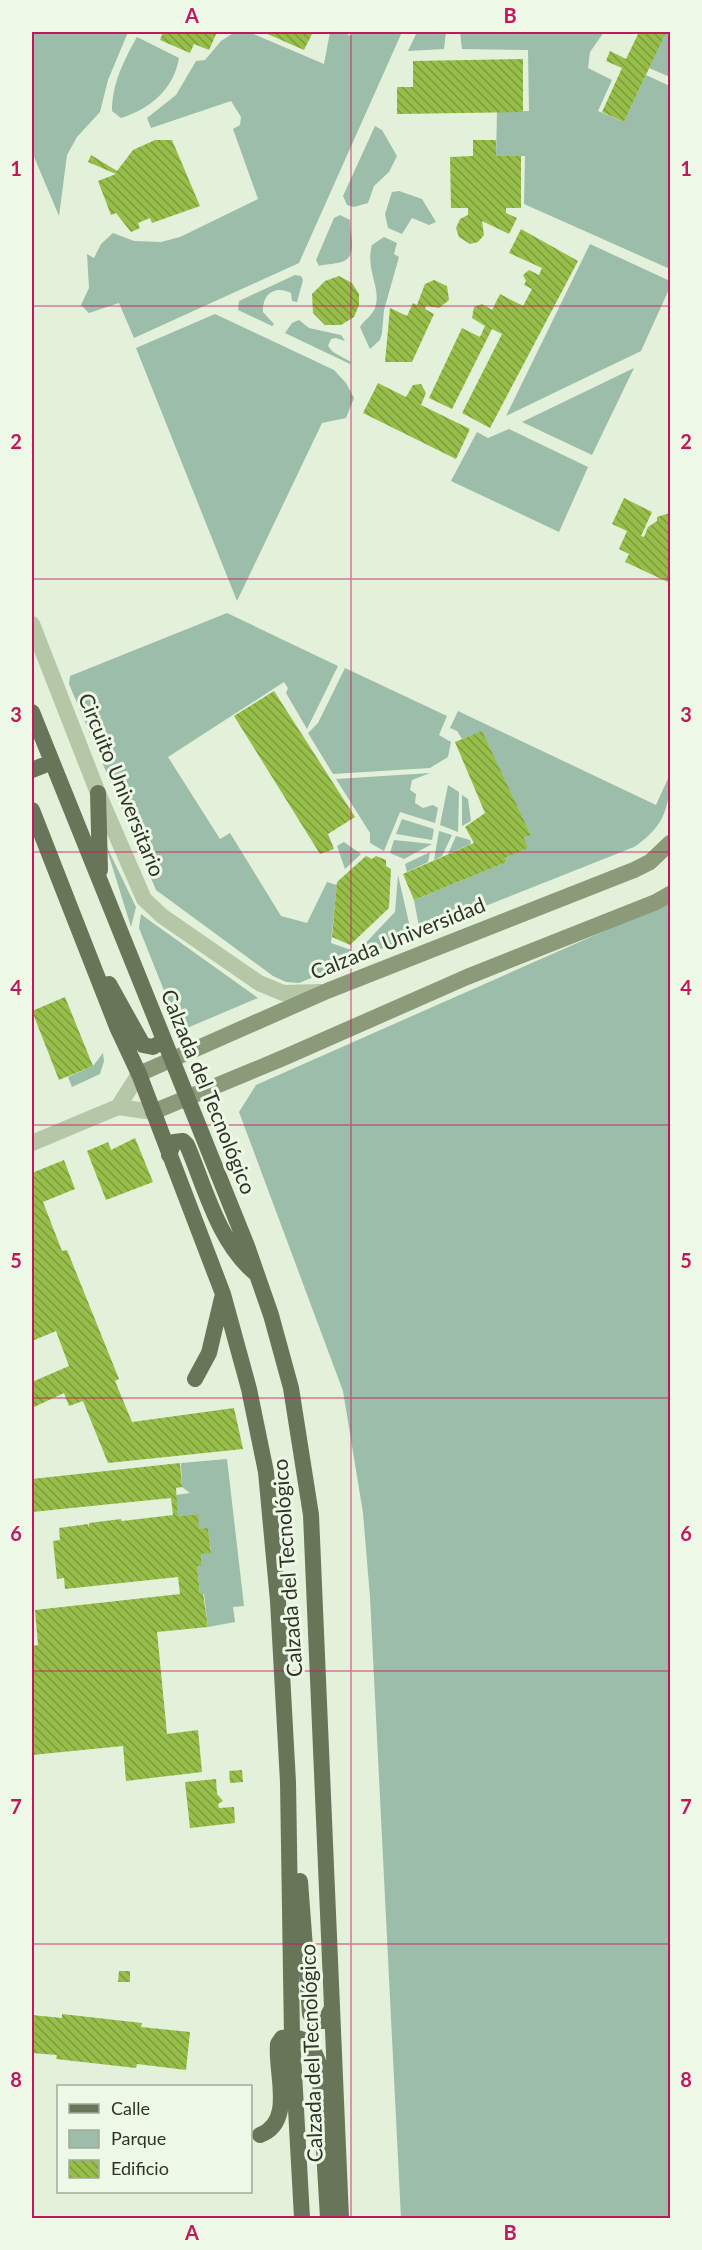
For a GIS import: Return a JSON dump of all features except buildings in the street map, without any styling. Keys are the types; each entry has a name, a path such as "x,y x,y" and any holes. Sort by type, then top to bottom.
{"main road":[{"name":"Calzada del Tecnológico","path":"32,712 257,1275 291,1389 311,1515 341,2218"},
{"path":"32,770 52,762"},
{"path":"99,793 100,880"},
{"name":"Calzada del Tecnológico","path":"32,810 98,979 139,1074 223,1294 249,1389 266,1472 278,1601 290,1815 292,2036 302,2218"},
{"name":"Calzada Universidad","path":"139,1074 327,991 634,870 650,862 670,843"},
{"path":"153,1112 467,977 656,902 670,894"},
{"path":"98,979 111,985 143,1045 153,1047 163,1041"},
{"path":"169,1155 174,1142 183,1141 187,1145 226,1238 235,1253 257,1275"},
{"path":"195,1379 209,1353 223,1294"},
{"path":"290,1815 299,1866 310,2014 315,2021 325,2020 332,2008"},
{"path":"261,2135 271,2131 278,2122 281,2110 278,2044 282,2038 292,2036 307,2041 319,2064 328,2218"}],"street":[{"name":"Circuito Universitario","path":"32,624 144,899 162,916 271,989 300,994 327,991"},
{"path":"118,1107 139,1074"},
{"path":"32,1143 118,1107 153,1112"}],"green space":[{"path":"32,32 128,32 108,80 100,112 77,137 67,155 59,216 32,152"},
{"path":"235,32 249,32 324,64 330,32 342,32 351,36 353,32 402,32 299,263 134,338 119,303 89,313 81,305 89,288 87,254 94,258 101,244 113,233 134,241 161,242 180,237 258,199 233,129 240,125 241,117 231,101 151,128 147,118 176,95 196,61 205,60 221,41"},
{"path":"417,32 446,32 444,49 408,51"},
{"path":"460,32 604,32 590,52 588,68 612,80 598,111 624,122 646,75 670,86 670,269 524,204 525,156 496,156 497,112 529,111 528,50 462,49"},
{"path":"665,32 670,32 670,77 649,68"},
{"path":"137,37 179,58 172,79 159,96 142,109 121,118 112,111 114,91 123,63"},
{"path":"375,126 382,130 397,156 389,172 374,186 368,203 354,207 347,205 343,196"},
{"path":"399,191 422,199 436,222 429,225 412,218 402,234 388,228 385,214 392,192"},
{"path":"340,215 350,220 351,254 341,262 319,266 316,260 334,218"},
{"path":"384,237 397,243 394,254 399,257 384,310 380,340 370,349 360,327 372,313 377,301 370,254 372,245"},
{"path":"590,244 670,281 670,287 641,351 506,416"},
{"path":"295,275 301,276 303,280 297,302 292,301 291,293 280,290 271,293 265,300 263,312 274,324 272,326 238,310 239,301"},
{"path":"215,314 334,370 346,383 354,398 346,418 322,423 237,601 136,348"},
{"path":"299,320 309,328 341,335 345,341 331,339 328,346 333,352 351,362 350,364 285,333 292,323"},
{"path":"634,368 592,455 522,422"},
{"path":"509,429 588,467 559,532 451,481 477,432 488,438"},
{"path":"227,613 338,666 307,729 286,693 288,688 284,682 168,757 220,839 230,833 281,916 307,923 327,882 337,885 331,943 357,952 395,912 398,875 412,936 299,983 286,982 273,976 156,890 69,684 70,676"},
{"path":"345,668 447,716 439,735 451,742 448,757 430,768 333,774 308,733 318,723"},
{"path":"458,711 656,805 670,774 670,786 663,816 652,832 634,847 420,932 414,900 507,862 505,858 527,848 524,838 531,835 482,732 462,739 457,731 450,728"},
{"path":"430,773 412,780 410,790 416,794 415,803 423,808 433,805 438,808 435,823 400,812 384,851 370,843 370,833 336,779"},
{"path":"448,785 459,792 458,832 440,825"},
{"path":"462,795 468,799 471,821 462,826"},
{"path":"402,819 434,829 432,840 396,834"},
{"path":"439,831 452,835 442,856 434,860"},
{"path":"456,836 470,840 471,844 448,854"},
{"path":"394,840 432,844 404,859 390,853"},
{"path":"344,842 361,854 345,869 337,846"},
{"path":"105,843 136,907 131,927"},
{"path":"430,852 428,862 407,872 405,864"},
{"path":"670,902 670,2218 401,2218 370,1597 363,1513 343,1391 239,1112 256,1085"},
{"path":"141,914 258,998 187,1028 177,1023 139,928"},
{"path":"103,1053 104,1061 100,1074 72,1087 68,1077 93,1066"},
{"path":"227,1459 244,1606 233,1607 235,1622 208,1627 204,1594 200,1594 197,1566 202,1566 201,1554 211,1552 208,1529 199,1529 197,1514 178,1516 176,1495 190,1493 182,1487 181,1463"}]}
